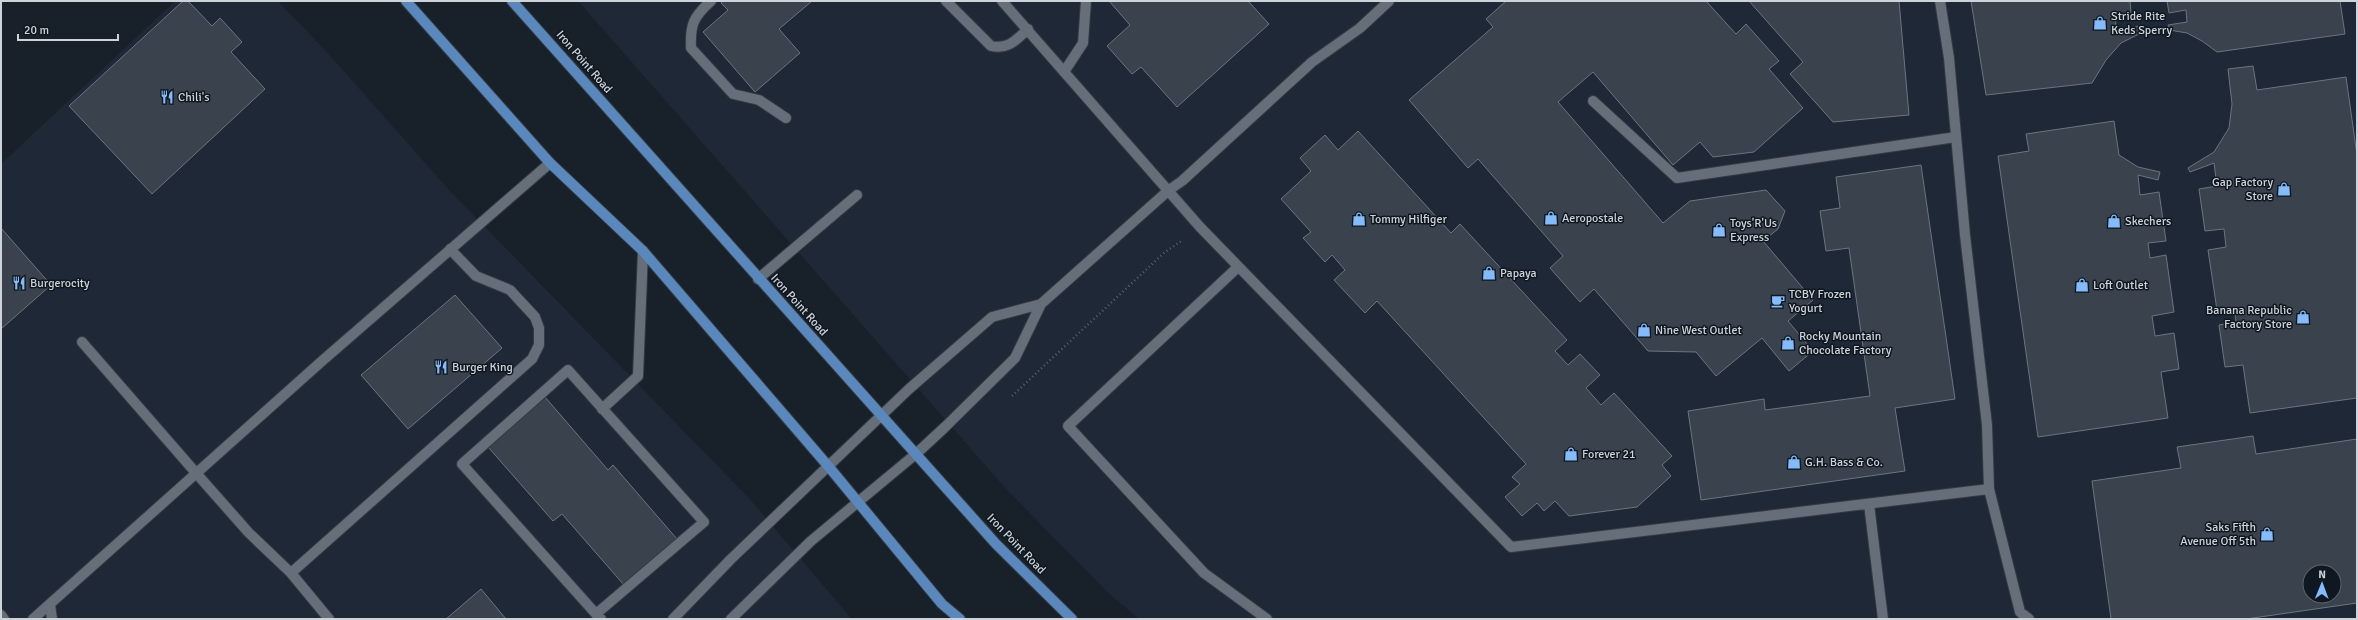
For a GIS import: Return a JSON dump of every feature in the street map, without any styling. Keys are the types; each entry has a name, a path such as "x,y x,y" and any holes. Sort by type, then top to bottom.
{"main road":[{"path":"406,1 550,163 643,251 829,467 942,604 960,619"},
{"name":"Iron Point Road","path":"512,1 758,279 917,454 996,544 1072,619"}],"lane":[{"path":"710,1 697,14 690,31 691,48 733,94 759,100 786,118"},
{"path":"946,1 991,46 1000,48 1010,45 1028,30"},
{"path":"1002,1 1169,190 1200,228 1511,547 1989,489"},
{"path":"1064,72 1083,43 1086,1"},
{"path":"731,619 811,541 917,454 1015,358 1040,304 1169,190 1182,181 1312,62 1360,28 1389,1"},
{"path":"1940,1 1987,425 1989,489 2020,612 2029,619"},
{"path":"1593,101 1677,178 1956,137"},
{"path":"33,619 450,249 550,163"},
{"path":"758,279 856,195"},
{"path":"291,574 532,359 536,352 539,345 539,328 535,317 510,290 476,276 450,249"},
{"path":"602,409 638,376 643,251"},
{"path":"1238,267 1068,426 1204,573 1268,619"},
{"path":"673,619 731,559 881,416 992,317 1040,304"},
{"path":"82,342 196,474 249,533 291,574 329,619"},
{"path":"568,370 602,409 704,522 598,617 462,464 568,370"},
{"path":"1869,504 1883,619"},
{"path":"50,604 52,619"},
{"path":"1,615 4,619"}],"path":[{"path":"1006,401 1165,252 1200,228"}],"shaded area":[{"path":"175,1 278,1 325,50 451,192 748,497 852,619 1,619 1,164"},
{"path":"578,1 2357,1 2357,619 1139,619 1107,592 1007,490"}],"building":[{"name":"Chili's","path":"183,1 188,1 212,26 220,18 242,42 231,52 265,89 152,194 69,106"},
{"path":"723,1 812,1 779,29 800,53 755,92 703,32 728,10 721,3"},
{"path":"1109,1 1248,1 1269,24 1177,107 1141,67 1132,74 1107,46 1130,25"},
{"path":"1506,1 1706,1 1736,34 1746,24 1779,61 1769,69 1803,108 1754,152 1713,157 1700,142 1673,165 1593,72 1558,102 1663,223 1690,201 1766,190 1785,211 1778,229 1763,241 1813,300 1788,321 1813,351 1789,371 1762,338 1716,376 1696,352 1648,351 1594,289 1580,302 1550,268 1563,256 1478,159 1468,168 1409,100 1493,27 1486,19"},
{"path":"1749,1 1899,1 1909,115 1833,122 1790,74 1803,62"},
{"path":"1971,1 2130,1 2131,13 2115,16 2117,35 2138,26 2141,33 2121,43 2106,60 2092,83 1986,95"},
{"path":"2167,1 2340,1 2345,34 2217,52 2202,41 2187,33 2169,30 2168,25 2187,22 2186,10 2169,13"},
{"path":"2253,66 2257,90 2346,77 2357,155 2357,398 2250,413 2243,365 2225,367 2219,325 2236,322 2234,307 2217,310 2208,250 2226,247 2224,229 2205,231 2199,189 2217,186 2214,163 2190,172 2188,168 2214,152 2229,128 2232,104 2228,69"},
{"path":"2114,121 2119,155 2138,167 2160,172 2158,180 2138,175 2140,195 2159,192 2166,241 2148,243 2150,258 2166,255 2174,312 2152,316 2155,336 2174,333 2179,369 2161,372 2168,418 2038,437 1998,156 2029,151 2026,134"},
{"path":"1358,131 1451,233 1460,224 1567,340 1555,351 1568,365 1580,354 1600,375 1586,388 1601,405 1614,393 1672,456 1662,465 1671,476 1637,507 1569,516 1555,501 1544,511 1537,503 1522,516 1505,497 1520,484 1512,477 1526,464 1377,301 1365,313 1334,280 1345,270 1332,255 1325,262 1303,238 1311,232 1281,199 1311,171 1300,158 1325,135 1338,150"},
{"path":"1921,165 1955,399 1895,408 1905,471 1701,500 1688,411 1764,399 1765,410 1870,396 1849,248 1826,251 1820,211 1840,208 1836,177"},
{"path":"1,228 51,285 1,329"},
{"path":"455,295 502,348 408,429 361,375"},
{"path":"545,397 608,470 613,465 677,539 624,585 562,514 553,521 488,447"},
{"path":"2253,436 2256,454 2357,439 2357,603 2246,619 2111,619 2092,481 2181,468 2177,447"},
{"path":"481,589 506,619 446,619"}],"place":[{"name":"Stride Rite Keds Sperry","path":"2100,23"},
{"name":"Chili's","path":"167,97"},
{"name":"Gap Factory Store","path":"2284,189"},
{"name":"Aeropostale","path":"1551,218"},
{"name":"Tommy Hilfiger","path":"1359,219"},
{"name":"Skechers","path":"2114,221"},
{"name":"Toys'R'Us Express","path":"1719,230"},
{"name":"Papaya","path":"1489,273"},
{"name":"Burgerocity","path":"19,283"},
{"name":"Loft Outlet","path":"2082,285"},
{"name":"TCBY Frozen Yogurt","path":"1778,301"},
{"name":"Banana Republic Factory Store","path":"2303,317"},
{"name":"Nine West Outlet","path":"1644,330"},
{"name":"Rocky Mountain Chocolate Factory","path":"1788,343"},
{"name":"Burger King","path":"441,367"},
{"name":"Forever 21","path":"1571,454"},
{"name":"G.H. Bass & Co.","path":"1794,462"},
{"name":"Saks Fifth Avenue Off 5th","path":"2267,534"}]}
